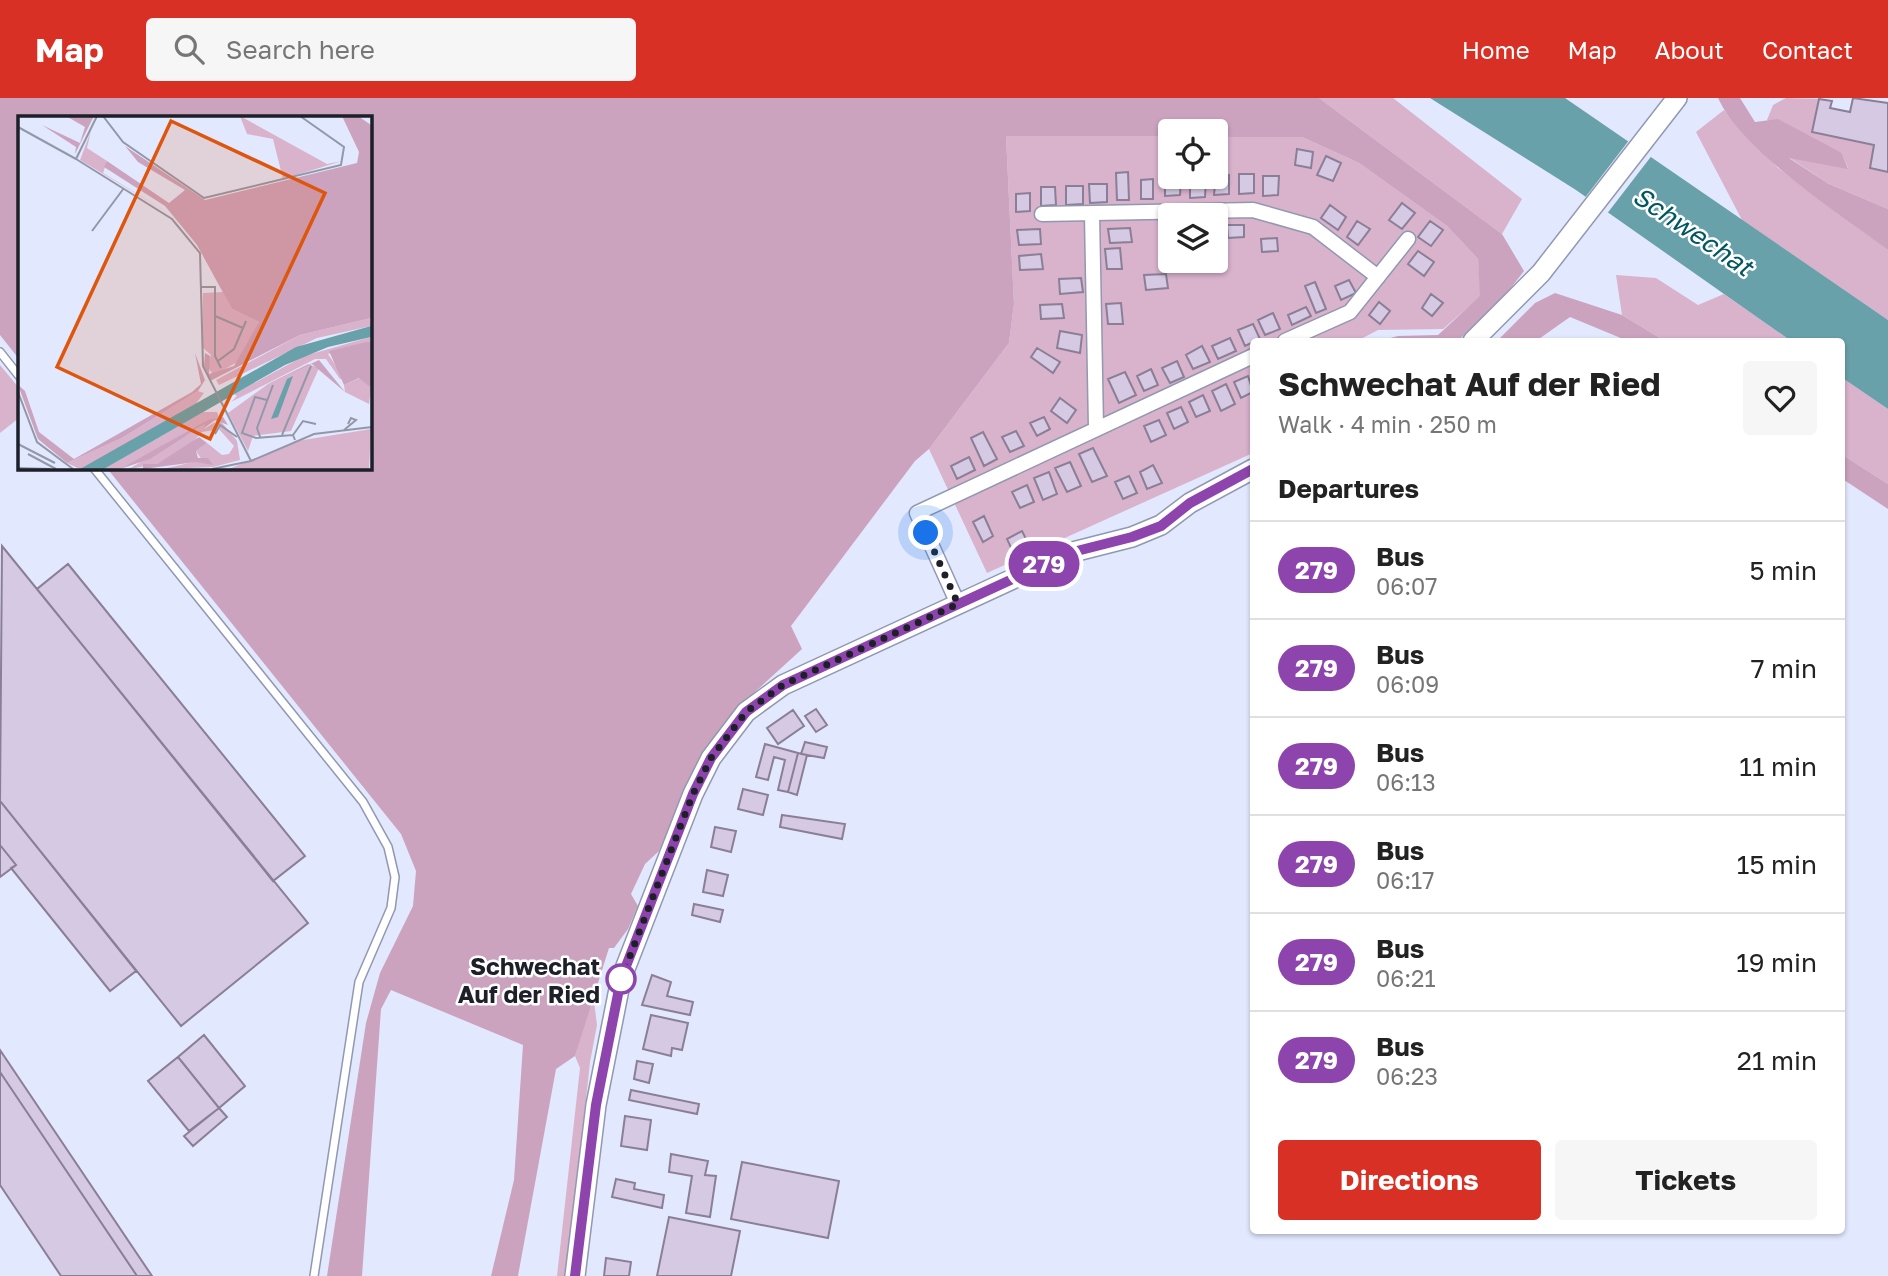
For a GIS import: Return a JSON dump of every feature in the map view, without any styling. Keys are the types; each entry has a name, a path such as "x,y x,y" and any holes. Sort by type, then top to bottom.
{"main road":[{"path":"1476,338 1558,253 1675,101"},
{"path":"575,1276 596,1105 618,986 688,806 711,758 746,712 783,685 1069,553 1132,537 1161,526 1190,503 1250,471"}],"street":[{"path":"1042,214 1253,210 1313,227 1378,277"},
{"path":"1091,214 1096,427"},
{"path":"1292,338 1350,312 1408,239"},
{"path":"958,604 917,513 1096,427 1250,357"}],"lane":[{"path":"0,352 18,375"},
{"path":"95,469 363,802 388,847 395,877 391,908 359,982 314,1276"}],"shaded area":[{"path":"0,98 1319,98 1502,234 1524,271 1493,311 1461,338 1390,338 1438,335 1480,296 1478,259 1447,226 1359,163 1302,137 1228,137 1228,119 1158,119 1158,136 1006,136 1014,304 1009,343 929,449 915,461 791,626 802,649 744,702 704,750 659,851 645,864 631,894 638,906 628,929 614,948 609,948 575,1056 556,1069 518,1276 491,1276 514,1180 523,1045 391,990 381,1009 362,1276 327,1276 366,1023 380,973 413,906 416,871 401,834 108,469 371,469 371,116 18,116 18,358 0,335"},
{"path":"1319,98 1393,98 1522,199 1502,234"},
{"path":"1718,98 1740,98 1755,122 1778,119 1842,153 1848,169 1789,158 1829,184 1888,209 1888,250 1770,160 1730,119"},
{"path":"1786,98 1819,99 1812,132 1874,145 1870,168 1888,172 1888,209 1829,184 1787,156 1848,168 1842,153 1767,120 1773,105"},
{"path":"1724,110 1778,168 1888,250 1888,320 1742,220 1696,132"},
{"path":"1006,136 1158,136 1158,189 1228,189 1228,137 1302,137 1359,163 1447,226 1478,259 1481,296 1443,329 1378,330 1363,338 1250,338 1250,454 987,573 929,449 1009,343 1014,304"},
{"path":"1616,275 1656,278 1698,305 1724,294 1787,338 1660,338 1622,315"},
{"path":"1555,293 1622,315 1660,338 1621,338 1570,317 1540,338 1500,338 1535,303"},
{"path":"0,365 18,387 18,419 0,433"},
{"path":"1845,380 1888,409 1888,484 1845,457"},
{"path":"1845,457 1888,484 1888,509 1845,481"},
{"path":"591,999 594,1001 597,1025 590,1062 567,1276 557,1276 580,1068 575,1056"}],"water":[{"name":"Schwechat","path":"1430,98 1565,98 1888,320 1888,409 1845,380 1845,338 1787,338 1576,190"}],"pier":[{"path":"1630,139 1653,154 1606,215 1584,199"}],"building":[{"path":"1853,98 1888,103 1888,172 1870,168 1874,145 1812,132 1819,99 1832,101 1830,108 1850,112"},
{"path":"1297,149 1313,152 1311,168 1295,165"},
{"path":"1326,156 1341,163 1333,181 1317,175"},
{"path":"1128,172 1129,200 1117,200 1116,173"},
{"path":"1239,174 1254,174 1254,193 1239,194"},
{"path":"1229,175 1229,194 1214,195 1215,189 1228,189"},
{"path":"1263,176 1279,176 1278,195 1263,196"},
{"path":"1153,179 1153,199 1141,199 1141,180"},
{"path":"1089,184 1107,184 1107,202 1090,203"},
{"path":"1066,186 1083,186 1083,204 1066,205"},
{"path":"1041,187 1055,187 1056,205 1041,206"},
{"path":"1165,189 1180,189 1180,195 1165,196"},
{"path":"1190,189 1205,189 1205,197 1190,198"},
{"path":"1030,193 1030,211 1016,212 1016,194"},
{"path":"1402,203 1415,213 1402,229 1389,220"},
{"path":"1330,205 1346,217 1338,230 1321,218"},
{"path":"1357,221 1370,229 1358,245 1347,237"},
{"path":"1430,221 1443,230 1431,246 1418,237"},
{"path":"1228,225 1244,225 1244,237 1228,238"},
{"path":"1130,228 1132,242 1110,243 1108,229"},
{"path":"1040,229 1041,244 1019,245 1017,230"},
{"path":"1277,238 1278,251 1262,252 1261,239"},
{"path":"1120,248 1122,269 1107,269 1105,249"},
{"path":"1418,251 1434,262 1424,276 1408,264"},
{"path":"1041,254 1043,269 1020,270 1019,256"},
{"path":"1166,274 1168,288 1146,290 1144,275"},
{"path":"1081,278 1083,292 1060,294 1059,279"},
{"path":"1349,280 1356,293 1341,300 1335,286"},
{"path":"1315,282 1326,309 1316,313 1305,286"},
{"path":"1431,294 1443,303 1432,316 1422,308"},
{"path":"1379,302 1390,311 1380,324 1369,315"},
{"path":"1121,303 1123,324 1108,324 1106,304"},
{"path":"1062,304 1064,318 1041,319 1040,305"},
{"path":"1306,307 1311,316 1292,325 1288,315"},
{"path":"1273,313 1280,329 1265,335 1258,320"},
{"path":"1253,324 1260,338 1250,338 1250,344 1245,346 1238,330"},
{"path":"1060,331 1082,335 1080,353 1057,348"},
{"path":"1230,338 1236,351 1218,359 1212,346"},
{"path":"1202,346 1210,362 1193,369 1186,355"},
{"path":"1037,348 1060,362 1053,373 1031,357"},
{"path":"1177,361 1184,377 1170,383 1162,368"},
{"path":"1151,369 1158,385 1144,391 1137,376"},
{"path":"1125,372 1136,395 1119,403 1108,379"},
{"path":"1248,376 1250,394 1241,398 1234,382"},
{"path":"1226,384 1235,404 1221,411 1212,391"},
{"path":"1203,395 1210,411 1196,417 1189,402"},
{"path":"1060,398 1076,410 1067,423 1051,411"},
{"path":"1181,407 1188,422 1174,429 1167,413"},
{"path":"1044,417 1050,429 1037,436 1030,423"},
{"path":"1159,420 1166,435 1151,442 1144,426"},
{"path":"1016,431 1024,446 1010,452 1002,437"},
{"path":"983,432 997,459 984,466 971,438"},
{"path":"1093,448 1107,476 1092,482 1079,454"},
{"path":"969,457 975,470 957,479 951,466"},
{"path":"1070,462 1081,486 1067,492 1055,468"},
{"path":"1153,465 1162,483 1147,489 1140,472"},
{"path":"1049,472 1057,494 1043,500 1034,478"},
{"path":"1129,476 1137,493 1123,499 1115,482"},
{"path":"1027,485 1034,502 1020,508 1012,492"},
{"path":"984,516 993,536 983,542 973,522"},
{"path":"1022,531 1029,545 1013,552 1007,539"},
{"path":"2,546 308,923 181,1026 0,801"},
{"path":"68,564 305,856 273,881 37,589"},
{"path":"816,709 827,725 816,732 805,716"},
{"path":"793,710 804,726 778,744 767,728"},
{"path":"805,742 827,747 824,758 801,754"},
{"path":"765,744 798,753 788,792 778,790 785,760 774,757 768,780 756,777"},
{"path":"798,753 807,755 797,795 788,792"},
{"path":"743,789 768,795 763,815 738,809"},
{"path":"0,801 136,971 110,991 11,868 16,865 0,845"},
{"path":"782,815 845,824 842,839 780,827"},
{"path":"715,827 736,831 731,852 711,847"},
{"path":"0,845 16,865 0,877"},
{"path":"707,870 728,875 723,896 703,892"},
{"path":"694,904 723,910 720,922 692,915"},
{"path":"652,975 671,982 667,996 693,1002 690,1015 642,1005"},
{"path":"651,1015 688,1023 682,1050 672,1048 671,1056 643,1049"},
{"path":"204,1035 245,1086 219,1108 178,1057"},
{"path":"0,1050 152,1276 137,1276 0,1072"},
{"path":"178,1057 219,1108 189,1131 148,1081"},
{"path":"637,1061 653,1064 649,1083 634,1079"},
{"path":"0,1072 137,1276 61,1276 0,1185"},
{"path":"631,1090 699,1104 697,1114 629,1100"},
{"path":"219,1108 227,1117 193,1146 184,1136"},
{"path":"625,1116 651,1120 647,1150 621,1146"},
{"path":"671,1154 708,1161 705,1175 716,1176 710,1217 686,1213 692,1176 669,1172"},
{"path":"742,1162 839,1181 828,1238 731,1219"},
{"path":"616,1179 635,1183 634,1189 664,1195 662,1208 612,1197"},
{"path":"669,1217 740,1231 731,1276 657,1276"},
{"path":"606,1258 631,1262 629,1276 604,1276"}],"bus line":[{"name":"279","path":"575,1276 596,1105 618,986 693,794 725,736 746,712 783,685 1069,553 1132,537 1161,526 1190,503 1250,470"}],"place":[{"name":"Schwechat Auf der Ried","path":"621,979"}],"route":[{"path":"621,979 693,794 725,736 746,712 783,685 958,604 926,533"}]}
